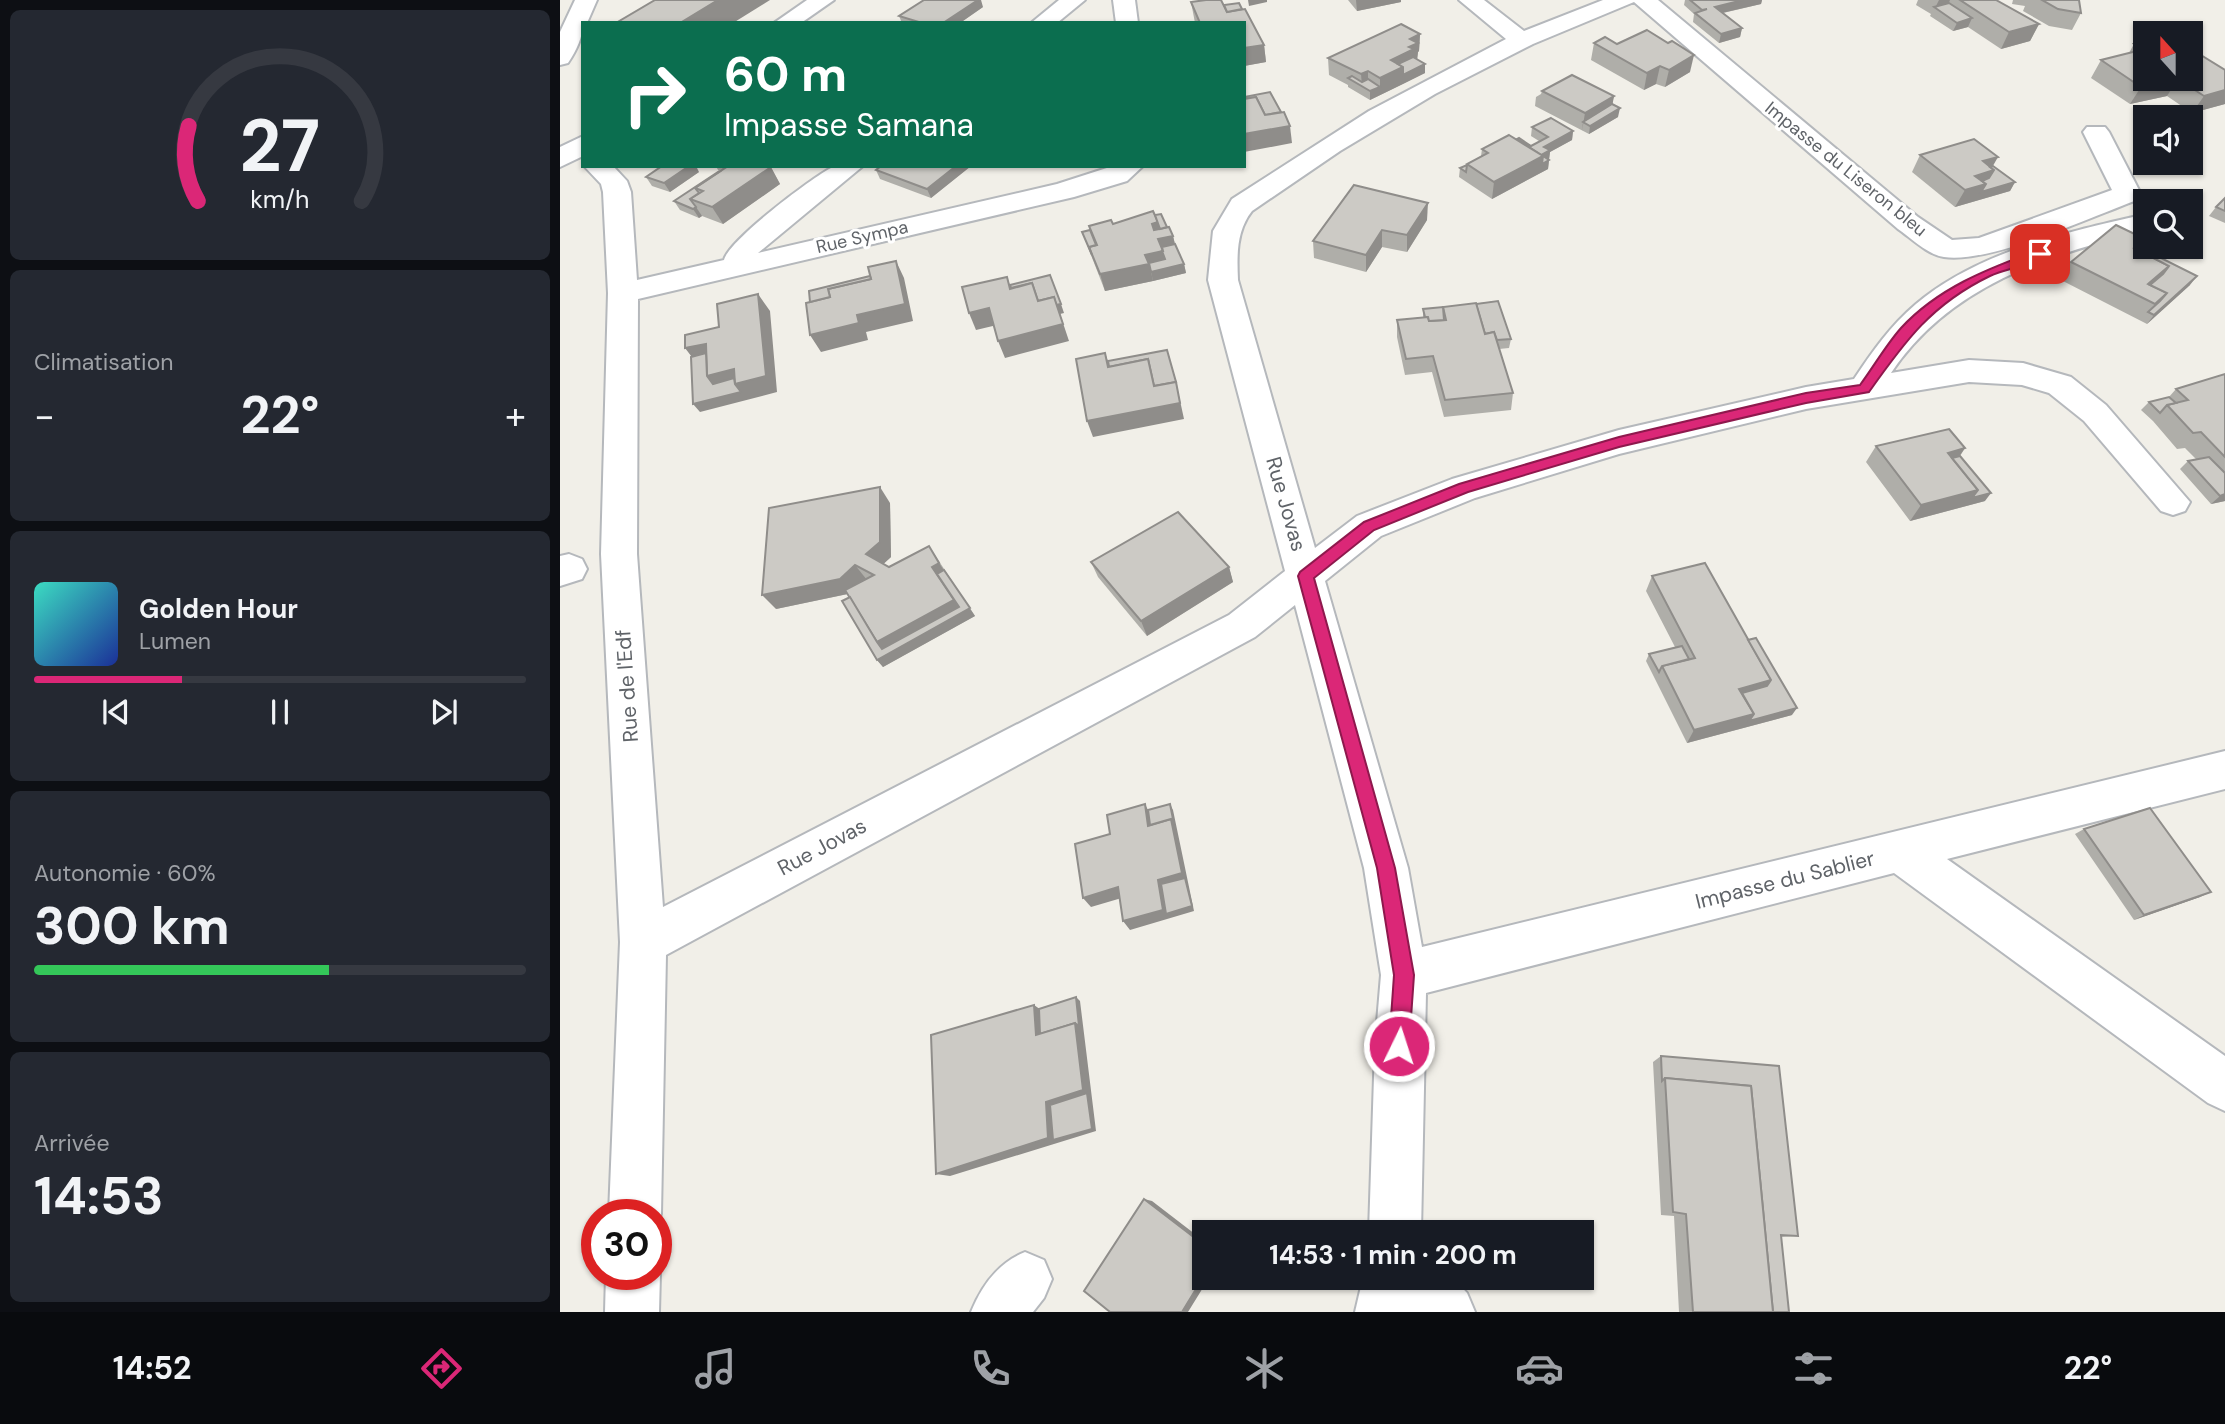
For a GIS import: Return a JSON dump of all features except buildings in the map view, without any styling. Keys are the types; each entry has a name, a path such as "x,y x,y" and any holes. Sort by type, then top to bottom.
{"street":[{"path":"560,58 586,0"},
{"path":"788,21 823,0"},
{"path":"1045,21 1074,0"},
{"path":"1124,0 1127,21"},
{"path":"1470,0 1521,40"},
{"name":"Rue Jovas","path":"643,942 1242,625 1306,576 1223,280 1224,238 1231,217 1242,205 1325,146 1521,40 1624,0"},
{"name":"Impasse du Liseron bleu","path":"1644,0 1908,223 1946,249 1982,247 2127,194 2096,132"},
{"name":"Rue de l'Edf","path":"596,168 614,181 617,192 623,293 619,554 643,942 635,1199"},
{"path":"738,264 738,257 758,236 847,168"},
{"name":"Rue Sympa","path":"623,293 738,264 1064,191 1118,175 1127,168"},
{"path":"1864,389 1906,331 1945,297 1997,269 2133,225"},
{"path":"1395,1220 1399,1046 1404,975 1386,868 1306,576 1369,526 1464,488 1619,442 1806,398 1969,371 2023,374 2060,385 2095,413 2173,502"},
{"path":"1899,851 2225,770"},
{"name":"Impasse du Sablier","path":"1404,975 1899,851 2225,1086"},
{"path":"632,1312 633,1290"},
{"path":"1382,1312 1387,1290"},
{"path":"1427,1290 1448,1312"}],"route":[{"path":"1399,1046 1404,975 1386,868 1306,576 1369,526 1464,488 1619,442 1806,398 1864,389 1906,331 1945,297 1987,273 2040,254"}]}
